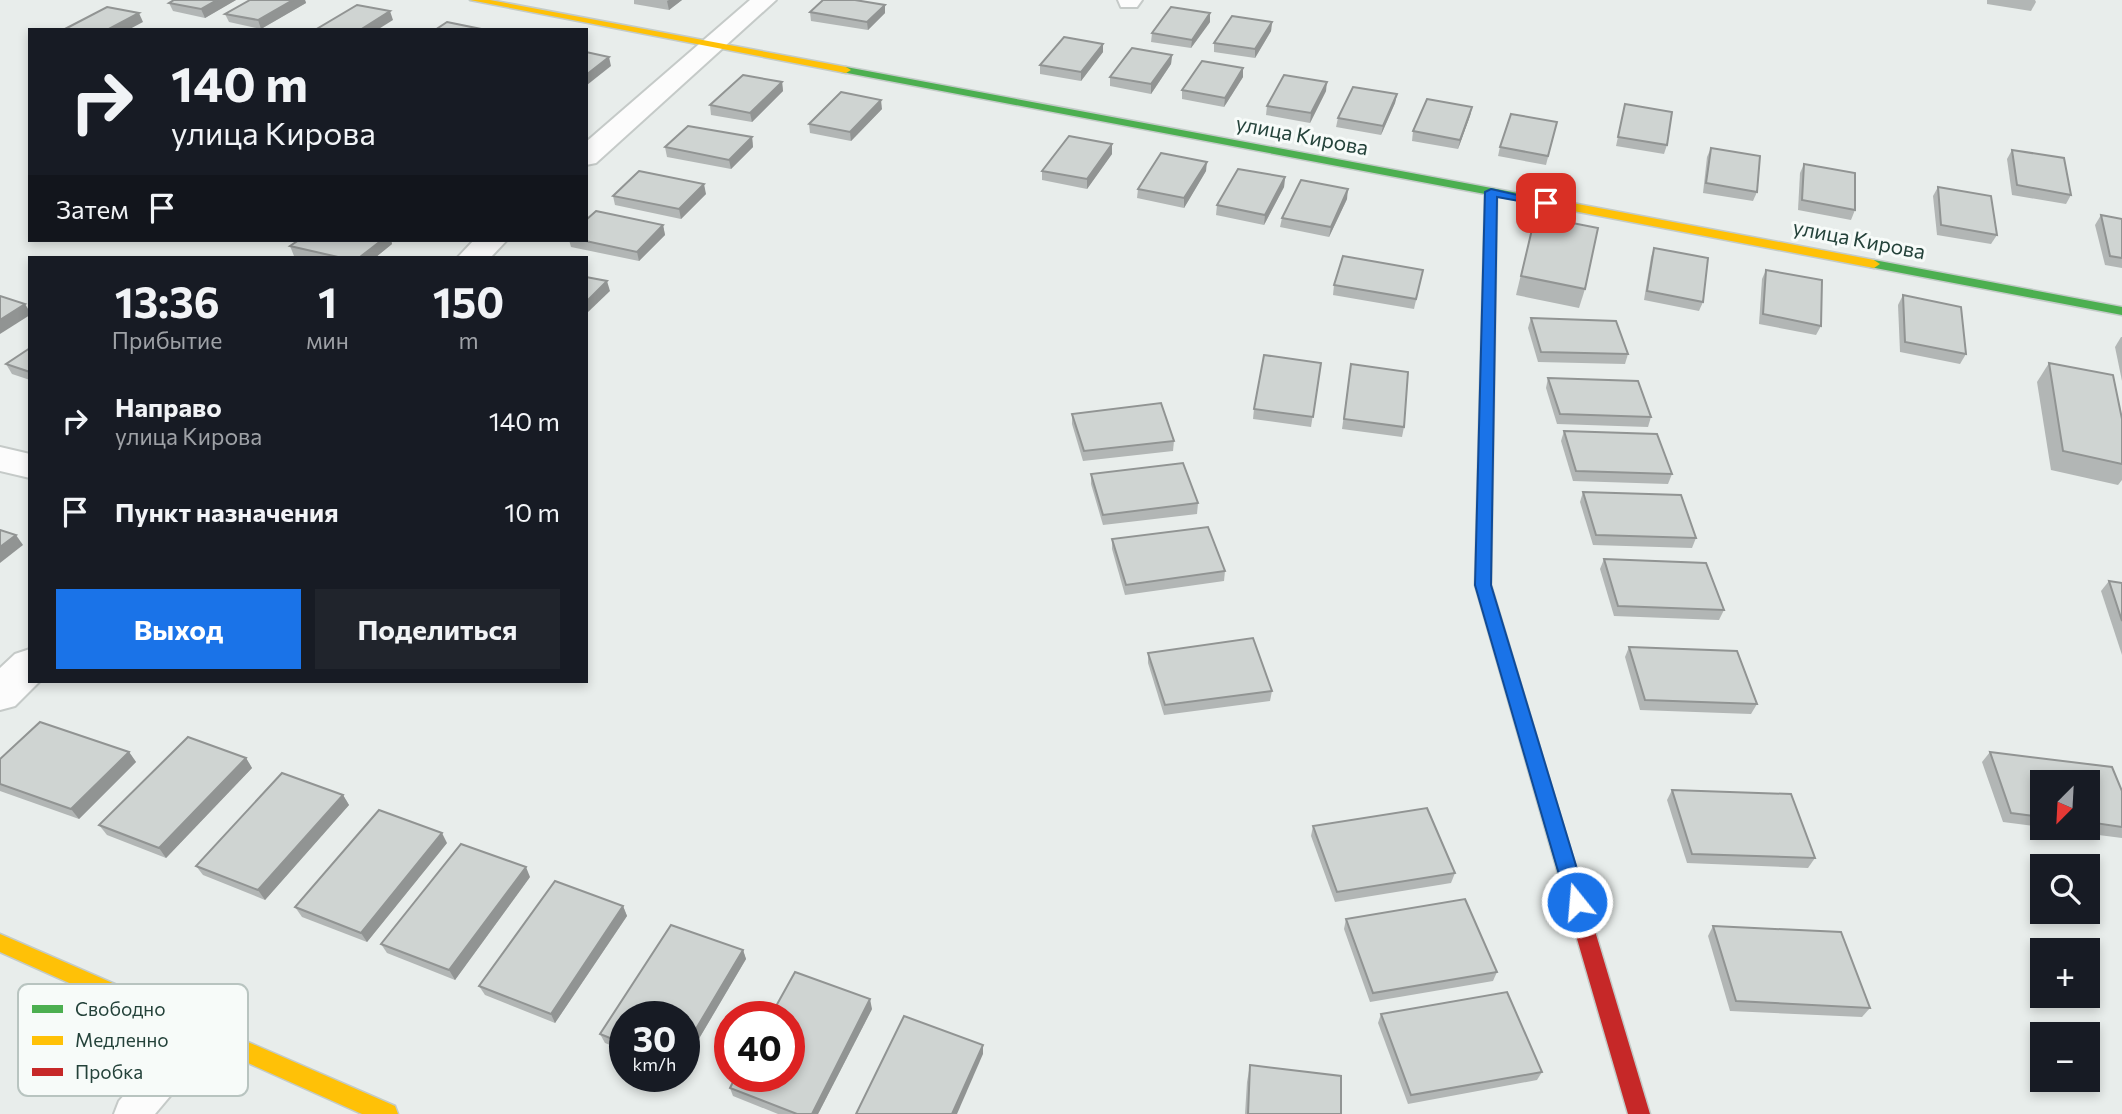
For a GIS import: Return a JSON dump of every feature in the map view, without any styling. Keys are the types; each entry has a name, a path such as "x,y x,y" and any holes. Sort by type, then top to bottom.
{"street":[{"name":"улица Кирова","path":"475,0 2122,311"},
{"path":"588,156 764,0"},
{"path":"1491,192 1483,585 1640,1114"},
{"path":"473,256 490,242"},
{"path":"0,459 28,466"},
{"path":"0,694 28,667"},
{"path":"0,943 92,984"},
{"path":"248,1053 387,1114"}],"lane":[{"path":"132,1114 147,1096"}],"building":[{"path":"174,0 217,0 201,9 169,3"},
{"path":"250,0 293,0 258,20 225,14"},
{"path":"823,0 855,0 885,5 867,22 810,12"},
{"path":"357,5 390,11 363,28 318,28"},
{"path":"107,7 139,13 111,28 67,28"},
{"path":"1171,7 1210,13 1192,40 1152,33"},
{"path":"1232,16 1272,22 1255,49 1214,43"},
{"path":"447,22 476,28 438,28"},
{"path":"1064,37 1103,44 1081,72 1040,65"},
{"path":"1132,48 1172,55 1151,84 1110,77"},
{"path":"588,52 609,57 588,73"},
{"path":"1202,61 1243,68 1225,98 1182,90"},
{"path":"743,75 782,82 750,113 710,105"},
{"path":"1284,75 1327,82 1311,113 1267,106"},
{"path":"1353,87 1397,94 1383,126 1338,118"},
{"path":"841,92 881,100 850,132 809,124"},
{"path":"1427,99 1472,107 1460,140 1413,131"},
{"path":"1625,104 1672,112 1667,145 1618,137"},
{"path":"1511,114 1557,122 1548,156 1500,147"},
{"path":"688,126 752,137 729,160 665,147"},
{"path":"1069,136 1112,144 1087,179 1042,171"},
{"path":"1711,148 1760,156 1757,192 1706,183"},
{"path":"2012,150 2064,158 2071,195 2017,185"},
{"path":"1161,153 1207,162 1184,198 1138,189"},
{"path":"1804,164 1855,173 1855,210 1802,200"},
{"path":"1238,169 1285,177 1265,215 1217,205"},
{"path":"639,171 704,184 679,209 613,196"},
{"path":"1301,180 1348,189 1331,227 1282,218"},
{"path":"1938,187 1991,196 1997,235 1941,225"},
{"path":"596,211 663,225 637,252 588,242 588,218"},
{"path":"2101,215 2122,219 2122,258 2110,256"},
{"path":"1557,220 1598,228 1585,289 1521,276 1533,225"},
{"path":"296,242 379,242 361,256 334,256 290,246"},
{"path":"1654,248 1708,258 1703,302 1647,291"},
{"path":"1343,256 1423,270 1416,299 1334,285"},
{"path":"1766,270 1822,280 1821,326 1763,314"},
{"path":"588,277 607,281 588,300"},
{"path":"1903,295 1961,307 1966,354 1905,342"},
{"path":"0,296 25,304 0,320"},
{"path":"1531,318 1616,321 1628,354 1541,352"},
{"path":"28,349 28,371 6,364"},
{"path":"1264,355 1321,363 1313,417 1254,409"},
{"path":"2049,363 2113,375 2122,419 2122,464 2063,451"},
{"path":"1351,364 1408,372 1404,427 1344,419"},
{"path":"1548,378 1638,381 1651,417 1560,414"},
{"path":"1161,403 1174,441 1084,451 1072,414"},
{"path":"1564,431 1657,434 1672,474 1576,471"},
{"path":"1183,463 1198,503 1103,515 1091,474"},
{"path":"1583,492 1681,495 1696,538 1596,535"},
{"path":"1208,527 1225,571 1126,585 1112,539"},
{"path":"0,530 16,535 0,547"},
{"path":"1604,559 1706,563 1724,610 1618,606"},
{"path":"2109,581 2122,583 2122,621"},
{"path":"1253,638 1272,691 1165,705 1148,653"},
{"path":"1629,647 1737,651 1757,704 1645,700"},
{"path":"40,722 129,752 71,809 0,784 0,759"},
{"path":"188,737 246,758 159,848 99,825"},
{"path":"1990,752 2112,767 2122,791 2122,827 2100,824 2100,770 2030,770 2030,815 2011,813"},
{"path":"282,773 343,795 258,890 196,866"},
{"path":"1672,790 1791,794 1815,858 1692,854"},
{"path":"1427,808 1455,873 1337,892 1313,826"},
{"path":"379,810 442,833 361,933 295,907"},
{"path":"461,844 526,867 449,970 381,944"},
{"path":"555,881 623,906 551,1014 479,986"},
{"path":"1465,899 1497,972 1373,993 1346,919"},
{"path":"671,925 743,950 700,1022 700,1001 621,1001"},
{"path":"1713,926 1841,932 1870,1008 1736,1001"},
{"path":"795,972 870,999 812,1114 797,1114 740,1092 805,1092 805,1001 779,1001"},
{"path":"1507,992 1542,1072 1411,1095 1381,1014"},
{"path":"904,1016 983,1045 952,1114 856,1114"},
{"path":"609,1020 609,1038 600,1034"},
{"path":"1250,1065 1341,1076 1341,1114 1248,1114"}],"traffic: fast":[{"path":"846,70 1567,206"},
{"path":"1491,192 1483,585 1576,901"},
{"path":"1874,264 2122,311"}],"traffic: slow":[{"path":"475,0 846,70"},
{"path":"1567,206 1874,264"},
{"path":"0,943 93,984"},
{"path":"248,1053 387,1114"}],"traffic: jam":[{"path":"1576,901 1639,1114"}],"route":[{"path":"1546,203 1491,192 1483,585 1577,902"}]}
